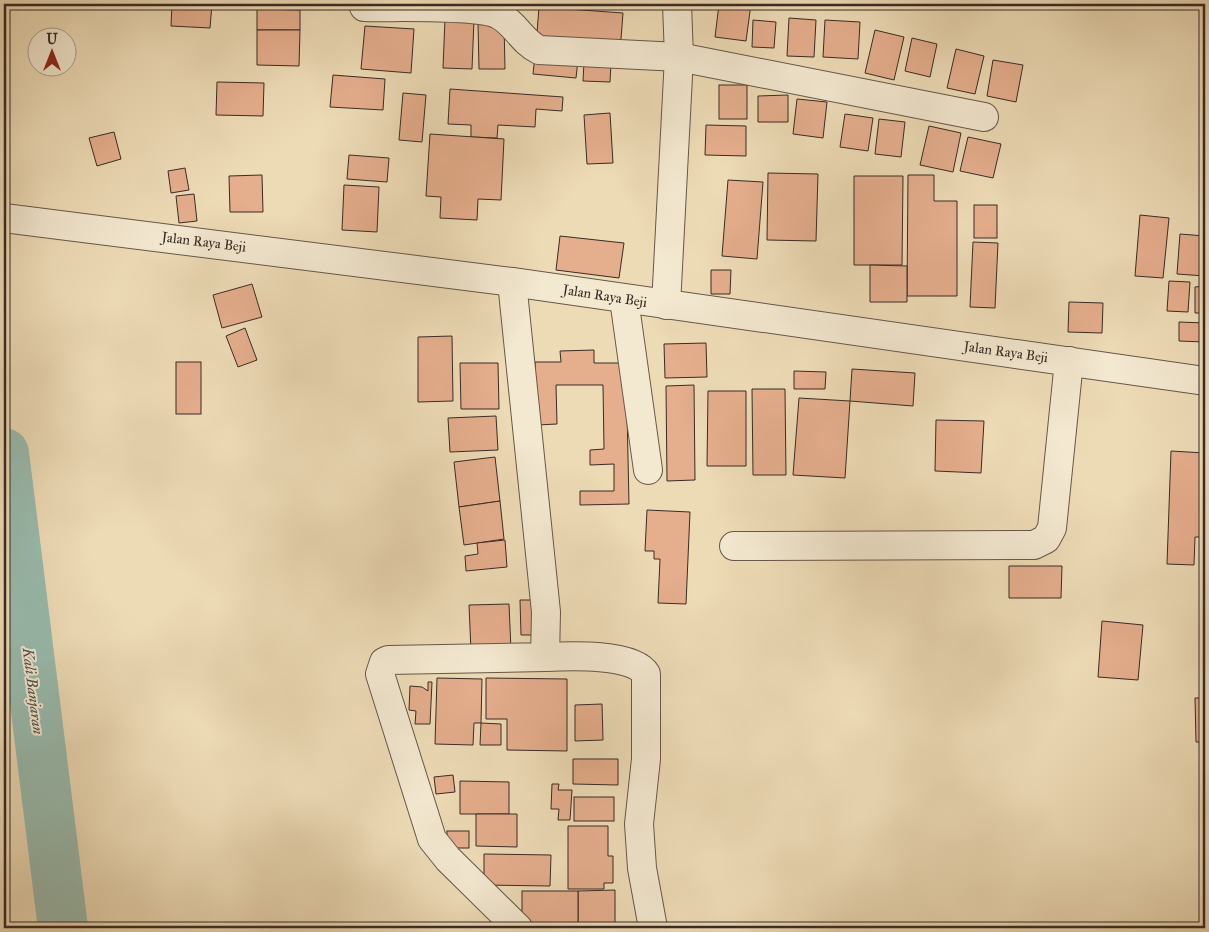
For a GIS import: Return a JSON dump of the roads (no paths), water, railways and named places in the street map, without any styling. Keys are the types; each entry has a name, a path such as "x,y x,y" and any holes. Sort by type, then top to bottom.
{"street":[{"path":"666,305 679,57 677,4"},
{"path":"364,7 482,10 502,17 528,43 539,50 679,57 984,117"},
{"name":"Jalan Raya Beji","path":"4,218 137,233 512,282 1205,381"},
{"path":"512,282 546,612 545,656"},
{"path":"624,299 648,470"},
{"path":"734,546 1034,544 1046,539 1052,528 1069,361"},
{"path":"518,928 448,859 432,839 380,674 384,662 388,660 574,656 628,662 642,668 646,674 646,759 639,824 642,868 653,928"}],"waterway":[{"name":"Kali Banjaran","path":"4,453 63,928"}]}
